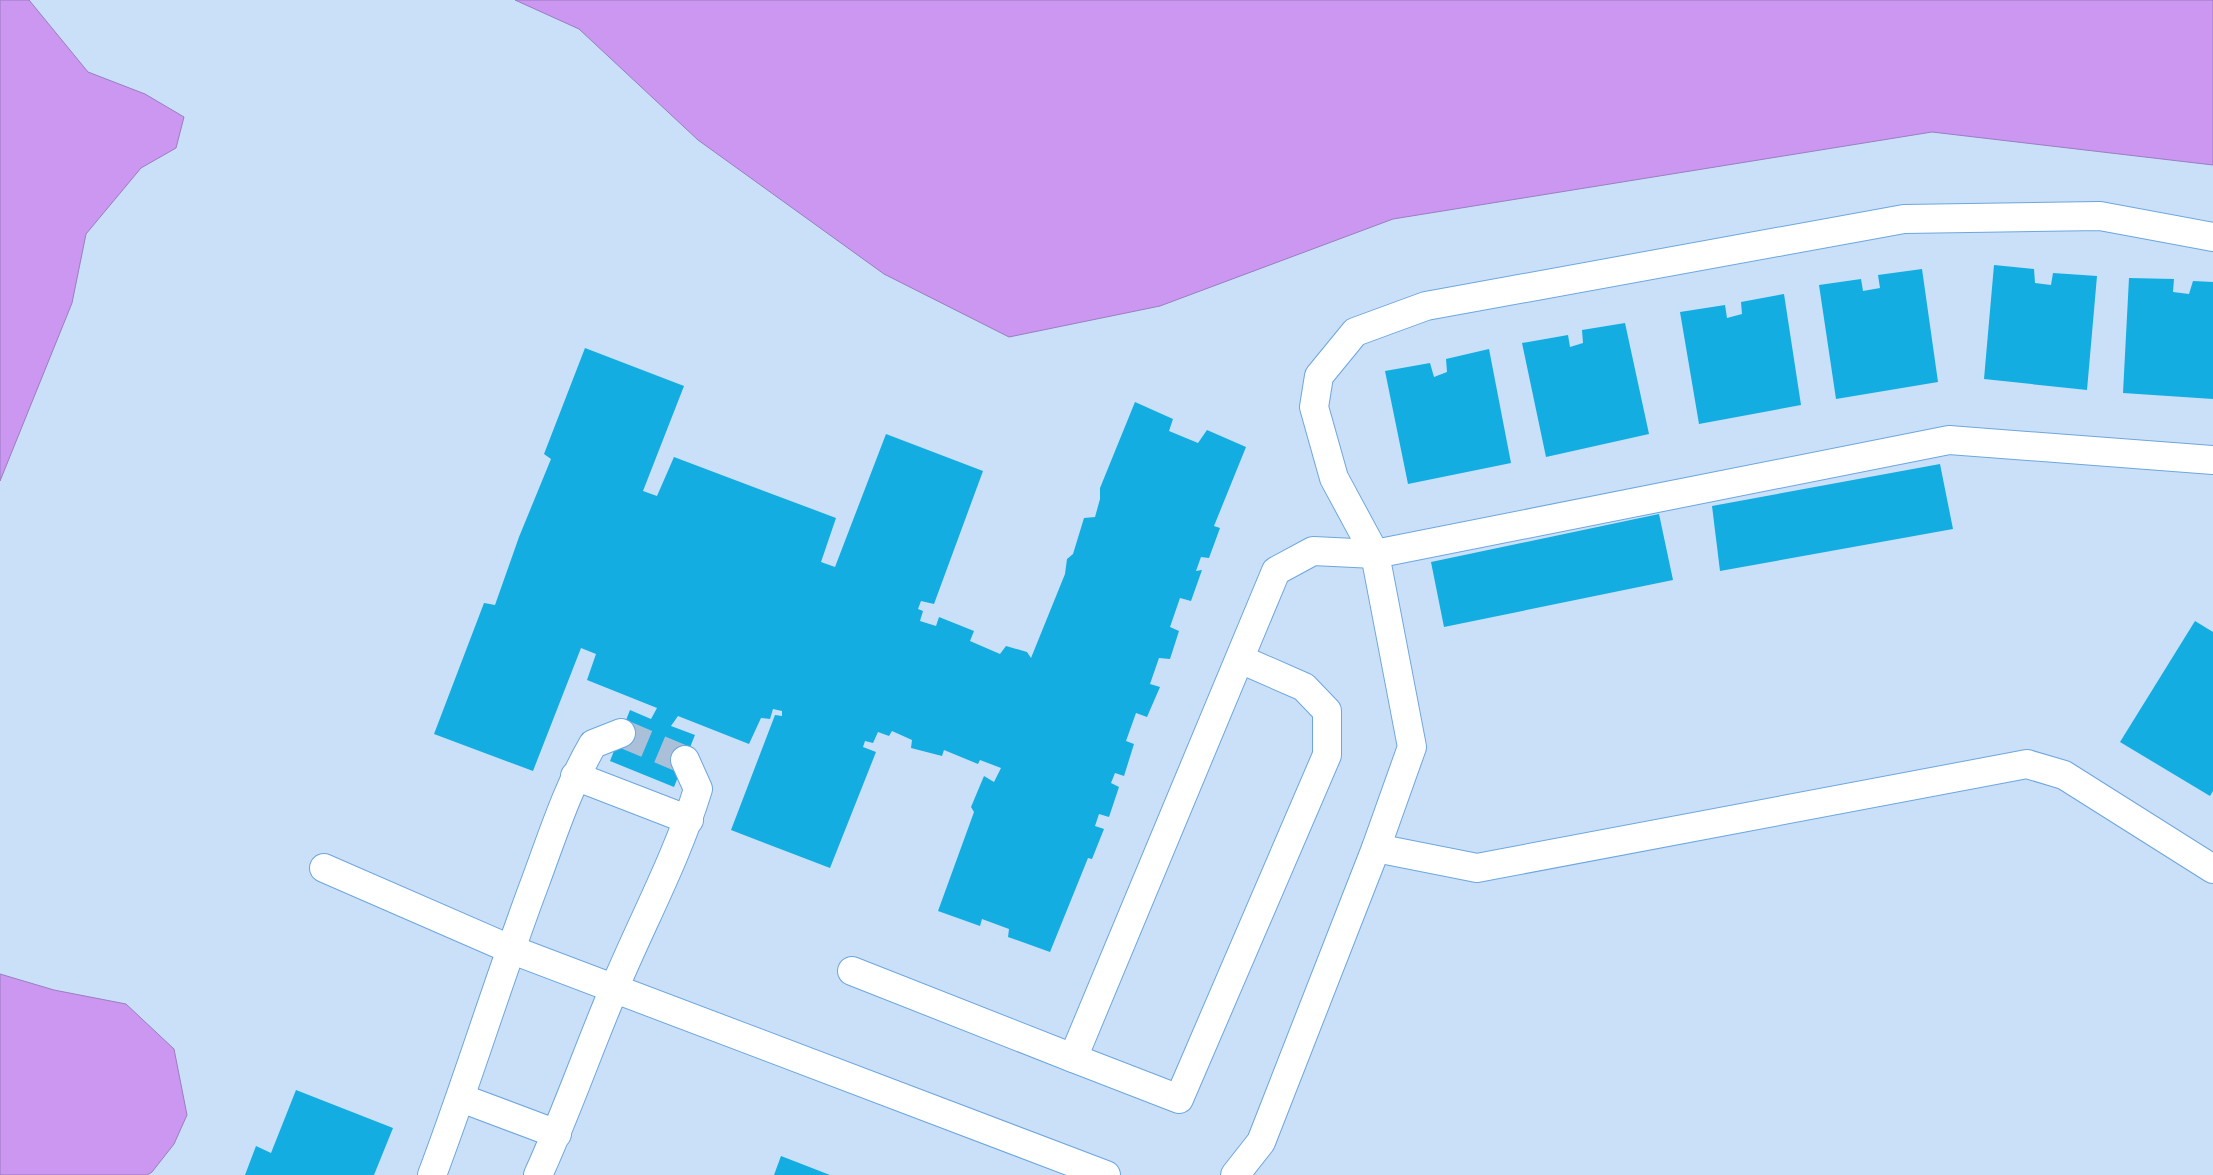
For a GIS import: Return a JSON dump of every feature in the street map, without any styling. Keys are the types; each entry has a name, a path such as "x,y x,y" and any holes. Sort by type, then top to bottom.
{"street":[{"path":"1235,1175 1261,1142 1376,848 1412,747 1375,554 1334,478 1314,407 1319,376 1355,332 1426,306 1904,219 2100,216 2213,237"},
{"path":"1072,1058 1276,571 1313,551 1375,554 1949,440 2213,460"},
{"path":"852,971 1179,1099 1327,755 1327,711 1304,687 1240,659"},
{"path":"432,1175 461,1098 510,949 575,776 593,744 620,734"},
{"path":"538,1175 557,1134 614,989 689,820 698,789 685,760"},
{"path":"1376,848 1477,868 2027,764 2064,775 2213,869"},
{"path":"575,776 689,820"},
{"path":"324,868 510,949 1106,1175"},
{"path":"461,1098 557,1134"}],"shaded area":[{"path":"0,0 29,0 88,72 145,94 184,117 176,148 141,168 86,234 72,303 0,481"},
{"path":"515,0 2213,0 2213,165 1932,132 1393,219 1160,306 1009,337 884,274 698,140 579,29"},
{"path":"0,974 54,990 126,1004 174,1049 187,1115 174,1144 152,1172 147,1175 0,1175"}],"building":[{"path":"1994,265 2034,269 2035,283 2051,285 2053,273 2097,276 2087,390 1984,379"},
{"path":"1922,269 1938,382 1836,399 1819,285 1861,279 1863,291 1880,288 1878,275"},
{"path":"2129,278 2174,279 2173,292 2189,294 2193,281 2213,282 2213,399 2123,393"},
{"path":"1784,294 1801,405 1699,424 1680,312 1725,305 1727,318 1742,314 1741,302"},
{"path":"1625,323 1649,434 1546,457 1522,343 1568,335 1570,347 1583,343 1582,330"},
{"path":"585,348 684,386 643,491 657,496 674,457 836,518 821,562 835,567 886,434 983,471 934,604 921,601 918,609 923,611 920,621 936,626 939,617 974,631 970,641 1000,654 1006,646 1027,652 1031,658 1065,574 1067,559 1073,554 1084,518 1095,517 1100,499 1100,488 1135,402 1173,419 1169,431 1198,443 1207,430 1246,447 1214,526 1220,528 1209,558 1201,557 1196,571 1202,570 1191,601 1180,598 1170,627 1179,631 1170,659 1159,658 1150,684 1160,687 1147,717 1136,713 1126,741 1134,744 1124,776 1115,773 1111,783 1119,787 1109,817 1099,814 1095,826 1104,829 1092,859 1088,858 1050,952 1008,937 1009,929 982,919 980,926 938,911 974,812 971,807 984,776 994,782 1001,768 980,760 978,764 944,750 942,756 911,748 912,740 892,731 889,736 878,732 873,743 865,741 863,747 876,752 830,868 731,830 775,715 782,716 782,711 773,709 770,719 761,718 749,744 678,716 671,726 695,735 674,787 610,761 630,710 651,719 657,708 587,680 596,654 581,648 533,771 434,734 484,603 495,605 519,537 551,459 544,454"},
{"path":"1489,349 1511,463 1408,484 1385,371 1430,363 1434,377 1447,372 1446,359"},
{"path":"1940,464 1953,529 1720,571 1712,506"},
{"path":"1659,514 1673,580 1444,627 1431,562"},
{"path":"2195,621 2213,632 2213,791 2210,796 2120,742"},
{"path":"296,1090 393,1128 374,1175 245,1175 256,1146 271,1153"},
{"path":"781,1156 830,1175 774,1175"}],"tunnel":[{"path":"621,733 685,760"}]}
